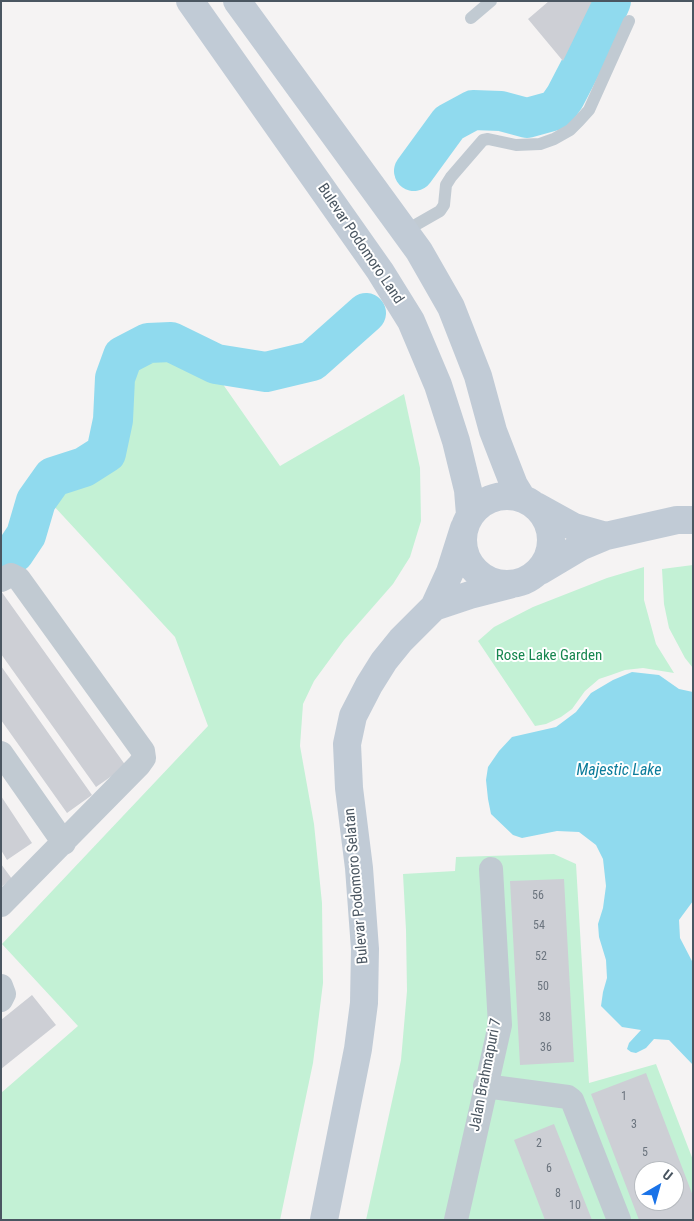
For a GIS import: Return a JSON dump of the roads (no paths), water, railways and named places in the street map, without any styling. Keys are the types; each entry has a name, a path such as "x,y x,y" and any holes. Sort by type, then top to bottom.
{"street":[{"name":"Bulevar Podomoro Land","path":"190,1 380,271 411,321 438,385 456,441 468,490 467,522"},
{"path":"238,1 419,250 451,307 478,376 493,431 511,477 529,502 545,516 551,530 552,545 548,559 540,571"},
{"path":"333,204 368,180"},
{"path":"456,441 468,453 477,453 486,446 493,431"},
{"path":"606,536 574,526 552,516 529,502 507,495 493,498 480,504 467,522 463,543 466,557 474,569 485,578 498,584 514,584 528,580 582,546 606,536 677,520 693,520"},
{"name":"Bulevar Podomoro Selatan","path":"324,1220 356,1058 364,1003 365,949 358,868 348,788 347,744 353,716 384,661 401,640 434,607 450,572 467,522"},
{"path":"1,580 11,575 19,578 143,751 144,758 64,843 1,905"},
{"name":"Bulevar Podomoro Selatan","path":"434,607 470,595 514,584"},
{"path":"1,753 64,843"},
{"name":"Jalan Brahmapuri 7","path":"456,1220 500,1025 491,868"},
{"path":"1,986 4,994 1,1000"},
{"path":"485,1086 568,1097 572,1100 619,1220"}],"lane":[{"path":"471,18 491,1"},
{"path":"405,231 440,212 444,205 446,185 451,176 483,140 488,139 516,145 540,144 554,140 580,121 588,110 629,22"}],"water":[{"name":"Majestic Lake","path":"632,672 659,675 679,689 693,692 693,901 679,920 680,938 693,963 693,1065 669,1040 654,1039 646,1048 636,1053 631,1052 627,1049 629,1043 641,1030 622,1027 601,1006 607,978 606,960 599,937 598,924 603,908 606,886 603,859 596,845 579,832 557,831 522,838 513,835 491,814 488,799 486,780 488,767 512,737 556,727 576,712 591,693 613,680"}],"waterway":[{"path":"414,171 449,123 473,110 501,111 527,118 556,110 565,97 592,45 611,1"},
{"path":"1,561 14,553 26,535 36,501 53,477 84,467 106,453 113,420 115,378 123,356 148,343 171,342 216,364 266,372 312,361 366,313"}],"park label":[{"name":"Rose Lake Garden","path":"549,656"}]}
